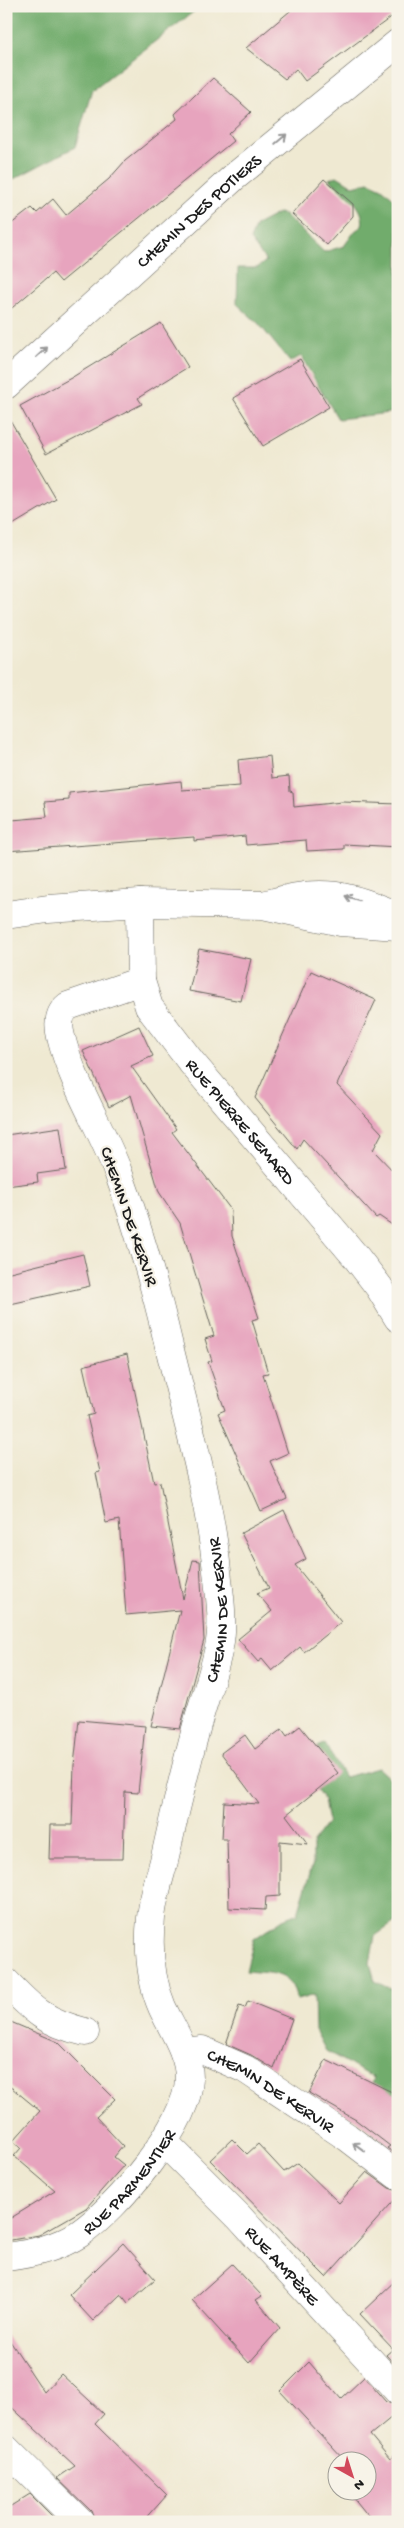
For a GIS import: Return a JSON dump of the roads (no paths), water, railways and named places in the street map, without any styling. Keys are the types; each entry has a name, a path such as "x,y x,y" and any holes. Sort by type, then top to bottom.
{"street":[{"name":"CHEMIN DES POTIERS","path":"6,385 233,178 396,47"},
{"path":"263,905 287,898 329,894 346,896 398,916"},
{"path":"6,915 48,909 140,903 263,905 341,922 398,926"},
{"name":"RUE PIERRE SEMARD","path":"140,903 141,981 143,993 156,1019 356,1257 379,1287 398,1318"},
{"name":"CHEMIN DE KERVIR","path":"141,981 68,1006 60,1014 59,1024 61,1037 72,1067 118,1173 151,1276 200,1477 214,1546 220,1614 219,1646 183,1778 151,1917 150,1958 153,1978 163,2010 184,2052 202,2050 245,2069 398,2176"},
{"path":"6,1982 46,2019 58,2025 85,2032"},
{"name":"RUE PARMENTIER","path":"6,2257 52,2248 80,2233 113,2203 164,2142 174,2126 187,2095 189,2079 184,2052"},
{"name":"RUE AMPÈRE","path":"164,2142 239,2217 398,2391"},
{"path":"6,2449 80,2522"}]}
